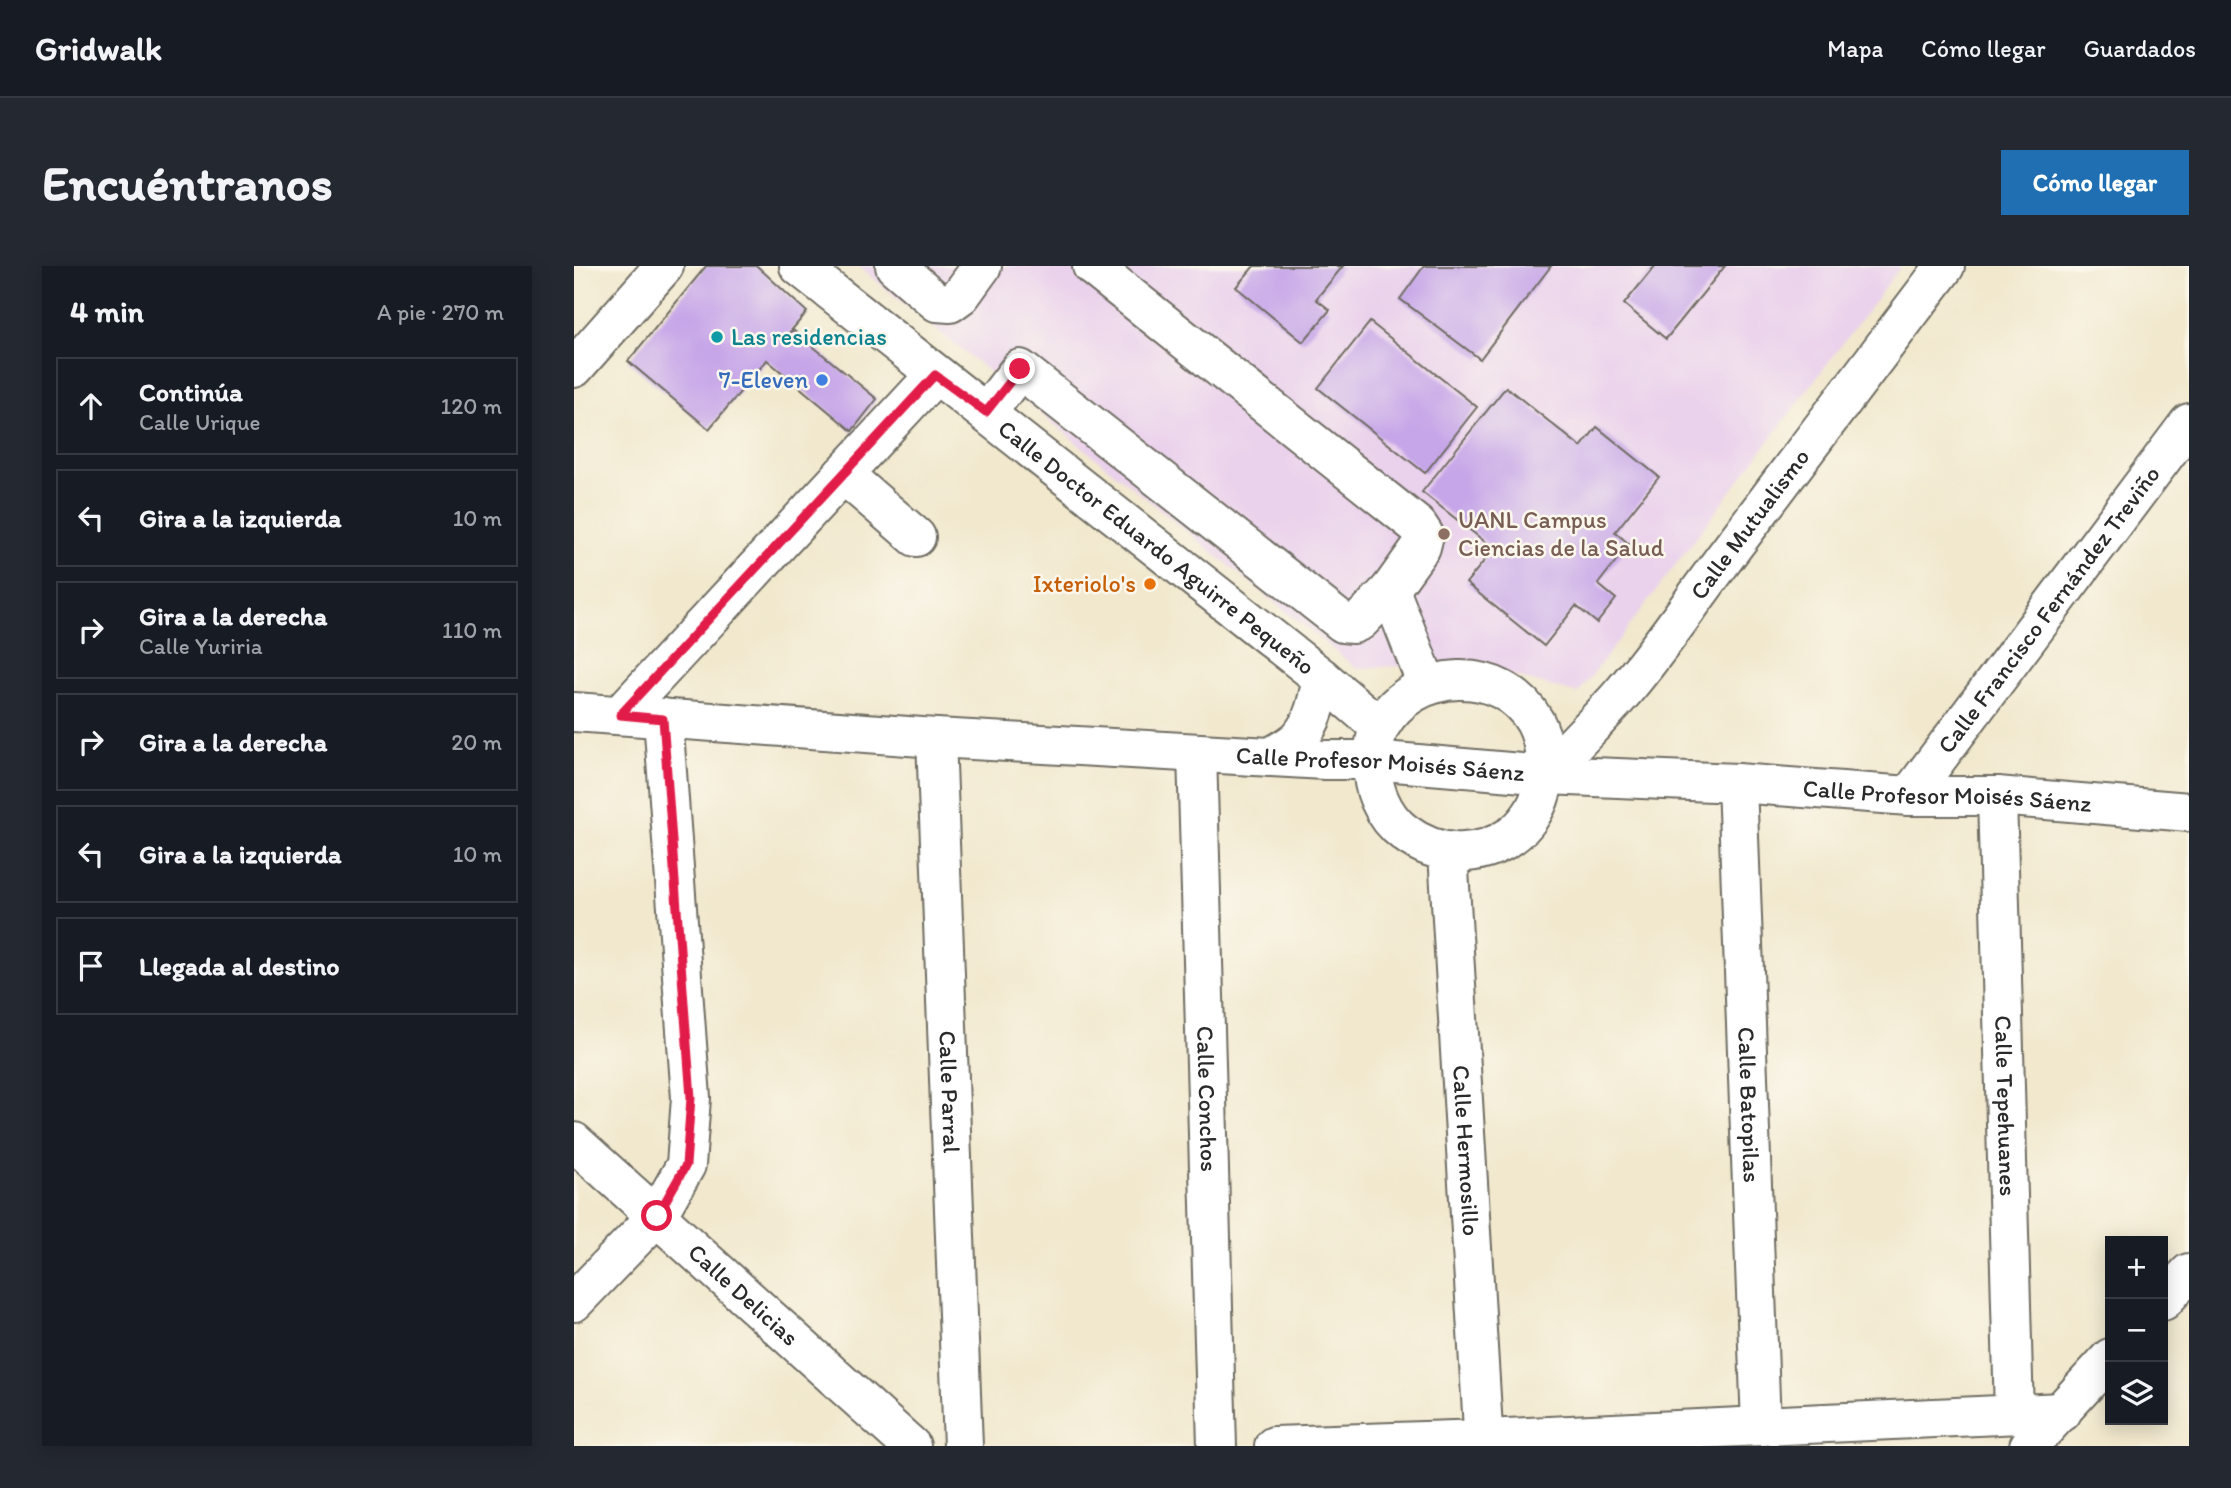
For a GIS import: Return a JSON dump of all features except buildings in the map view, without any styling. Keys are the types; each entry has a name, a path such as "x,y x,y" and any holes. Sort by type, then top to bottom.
{"street":[{"path":"574,368 664,266"},
{"name":"Calle Doctor Eduardo Aguirre Pequeño","path":"799,266 1322,678 1376,743"},
{"path":"895,266 937,302 950,303 961,295 982,266"},
{"path":"986,412 1020,369 1343,622 1353,624 1360,621 1390,590 1421,547 1424,535 1418,526 1093,266"},
{"name":"Calle Mutualismo","path":"1546,775 1624,692 1945,266"},
{"path":"620,715 935,375"},
{"name":"Calle Francisco Fernández Treviño","path":"1909,796 2189,423"},
{"path":"843,474 916,537"},
{"path":"2151,475 2189,478"},
{"path":"1390,590 1427,685"},
{"path":"1271,757 1299,738 1310,721 1322,678"},
{"path":"1451,679 1476,680 1499,688 1519,702 1535,722 1544,745 1546,775 1541,797 1529,818 1513,834 1493,846 1471,852 1448,852 1423,845 1401,831 1385,811 1375,787 1376,743 1406,698 1427,685 1451,679"},
{"name":"Calle Profesor Moisés Sáenz","path":"574,712 936,738 1325,760 1376,743 1546,775 1737,783 1909,796 1997,796 2189,812"},
{"path":"574,1302 657,1216 686,1165 691,1098 663,719"},
{"name":"Calle Parral","path":"936,738 963,1446"},
{"name":"Calle Conchos","path":"1197,753 1217,1446"},
{"name":"Calle Batopilas","path":"1737,783 1761,1426"},
{"name":"Calle Tepehuanes","path":"1997,796 2021,1430"},
{"name":"Calle Hermosillo","path":"1448,852 1484,1442"},
{"name":"Calle Delicias","path":"574,1142 911,1446"},
{"path":"2165,1299 2189,1273"},
{"path":"1274,1446 1484,1442 1761,1426 2021,1430 2062,1412 2107,1362"}],"shaded area":[{"name":"UANL Campus Ciencias de la Salud","path":"858,266 1901,266 1578,694 1468,663 1356,668"}],"place":[{"name":"Las residencias","path":"717,337"},
{"name":"7-Eleven","path":"822,380"},
{"name":"UANL Campus Ciencias de la Salud","path":"1444,534"},
{"name":"Ixteriolo's","path":"1150,584"}],"route":[{"path":"657,1216 686,1165 691,1098 663,719 620,715 935,375 986,412 1020,369"}]}
